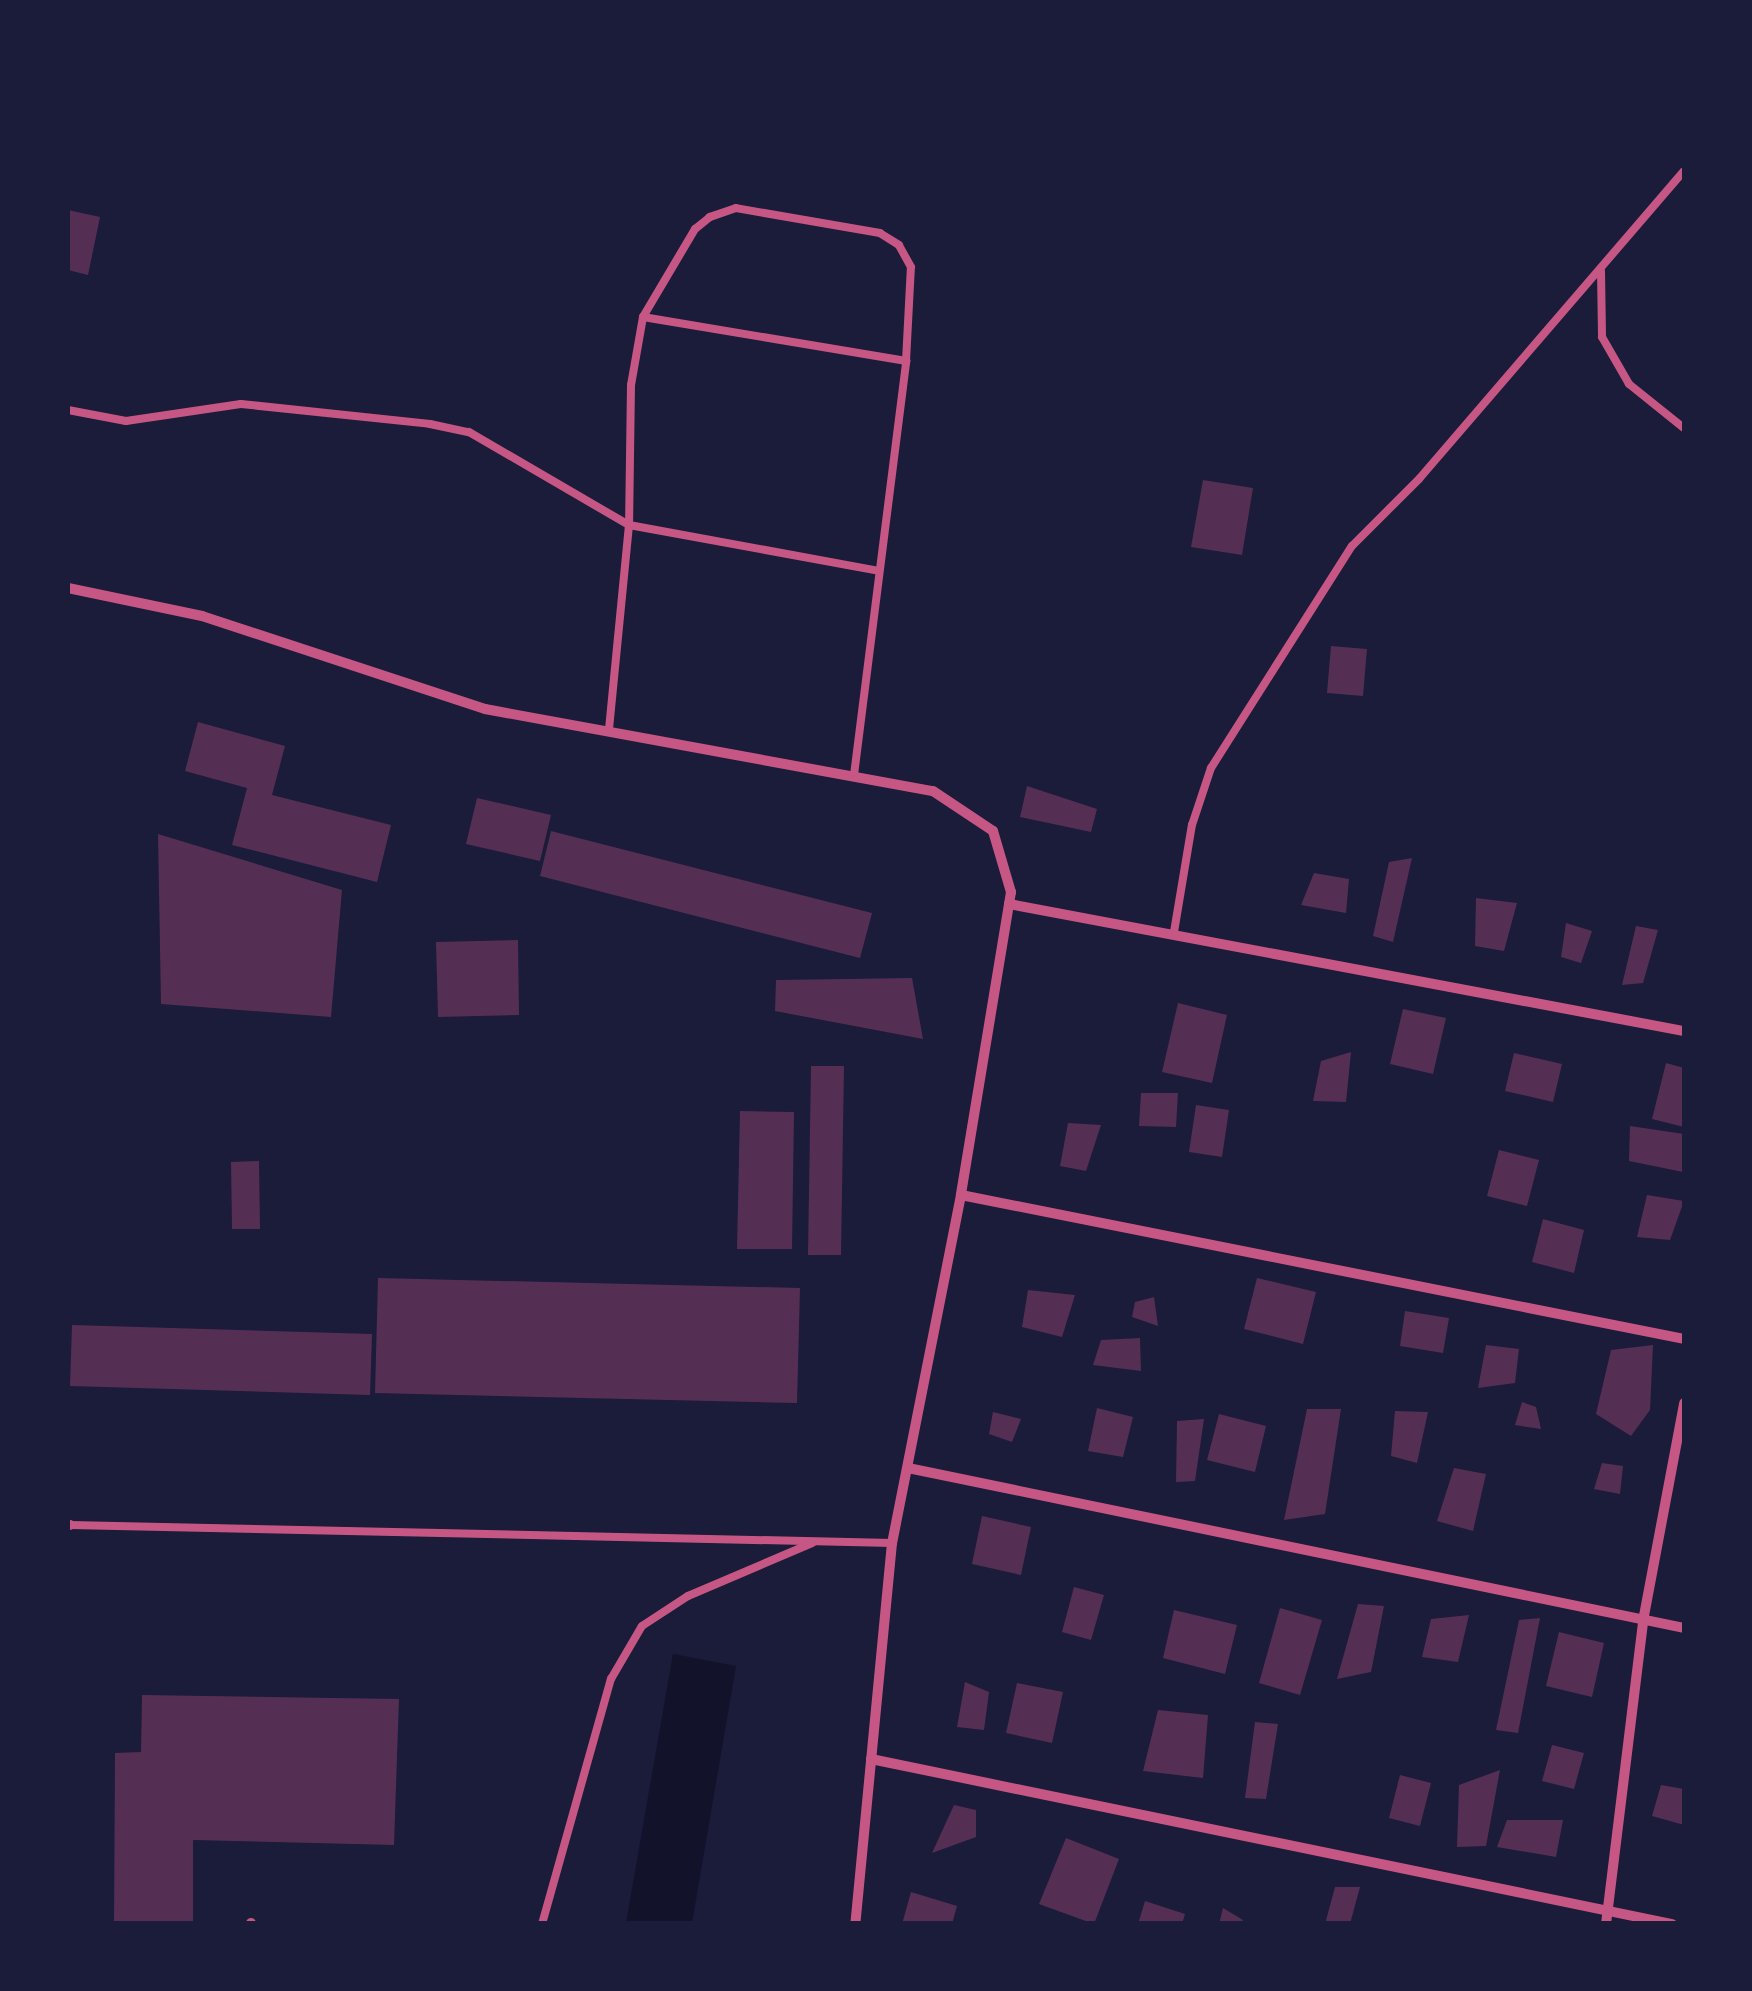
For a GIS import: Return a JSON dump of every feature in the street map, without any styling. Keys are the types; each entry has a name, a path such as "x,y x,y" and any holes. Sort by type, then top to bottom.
{"street":[{"path":"68,588 202,616 485,709 932,791 992,831 1009,904 961,1195 892,1543 855,1924"},
{"path":"1009,904 1684,1031"},
{"path":"961,1195 1684,1339"},
{"path":"1607,1918 1643,1621 1684,1402"},
{"path":"908,1468 1684,1628"},
{"path":"871,1759 1607,1918 1672,1924"}],"lane":[{"path":"1174,932 1192,825 1211,768 1352,546 1419,479 1684,172"},
{"path":"609,730 629,524 632,385 643,317 695,229 736,208 880,233 899,245 911,267 906,361 854,775"},
{"path":"1601,269 1602,337 1630,384 1684,428"},
{"path":"643,317 906,361"},
{"path":"68,410 126,421 240,404 430,424 469,432 629,524 879,571"},
{"path":"69,1525 892,1543"},
{"path":"542,1924 611,1679 642,1626 688,1596 816,1541"}],"shaded area":[{"path":"673,1654 736,1666 692,1923 626,1923"}],"building":[{"path":"68,210 100,217 88,275 68,270"},
{"path":"1203,480 1253,488 1242,555 1191,547"},
{"path":"1331,646 1367,649 1363,696 1327,693"},
{"path":"198,722 285,746 272,795 391,825 377,882 232,845 247,788 185,771"},
{"path":"1027,786 1097,809 1091,832 1020,817"},
{"path":"477,798 551,815 540,861 466,844"},
{"path":"551,831 872,913 860,958 540,876"},
{"path":"158,834 342,890 331,1017 161,1004"},
{"path":"1412,858 1393,942 1373,936 1389,862"},
{"path":"1314,873 1349,879 1346,913 1301,905"},
{"path":"1476,898 1517,903 1504,951 1475,946"},
{"path":"1566,923 1592,931 1581,963 1561,957"},
{"path":"1636,926 1658,930 1643,983 1622,985"},
{"path":"518,940 519,1015 438,1017 436,942"},
{"path":"912,978 923,1039 775,1011 776,980"},
{"path":"1178,1003 1227,1015 1212,1083 1162,1072"},
{"path":"1403,1009 1446,1018 1433,1074 1390,1064"},
{"path":"1351,1052 1346,1102 1313,1101 1321,1061"},
{"path":"1514,1053 1562,1064 1553,1102 1505,1091"},
{"path":"1666,1063 1684,1068 1684,1127 1652,1119"},
{"path":"811,1066 844,1066 841,1255 808,1255"},
{"path":"1141,1093 1178,1093 1176,1127 1139,1126"},
{"path":"1196,1105 1229,1110 1222,1157 1189,1152"},
{"path":"740,1111 794,1112 792,1249 737,1249"},
{"path":"1068,1123 1101,1125 1086,1171 1060,1166"},
{"path":"1630,1126 1684,1134 1683,1172 1629,1161"},
{"path":"1499,1150 1539,1160 1527,1206 1487,1196"},
{"path":"259,1161 260,1229 232,1229 231,1162"},
{"path":"1647,1195 1684,1201 1670,1240 1637,1237"},
{"path":"1543,1219 1584,1230 1574,1273 1532,1262"},
{"path":"378,1278 800,1288 797,1403 375,1393"},
{"path":"1257,1278 1316,1292 1303,1344 1244,1329"},
{"path":"1028,1290 1075,1295 1062,1337 1022,1327"},
{"path":"1154,1297 1158,1326 1132,1317 1135,1302"},
{"path":"1405,1311 1449,1318 1443,1353 1400,1346"},
{"path":"72,1325 372,1334 370,1395 70,1386"},
{"path":"1140,1338 1141,1371 1093,1365 1101,1340"},
{"path":"1486,1345 1519,1349 1515,1383 1478,1388"},
{"path":"1653,1345 1650,1410 1631,1436 1596,1414 1611,1350"},
{"path":"1522,1402 1536,1407 1541,1429 1515,1425"},
{"path":"1097,1408 1133,1417 1123,1457 1088,1451"},
{"path":"1307,1409 1341,1409 1325,1514 1284,1520"},
{"path":"1395,1411 1428,1412 1417,1463 1391,1456"},
{"path":"993,1412 1021,1419 1012,1442 989,1434"},
{"path":"1219,1414 1266,1426 1255,1472 1207,1460"},
{"path":"1204,1419 1195,1481 1176,1482 1177,1421"},
{"path":"1602,1463 1623,1466 1620,1494 1594,1489"},
{"path":"1454,1468 1486,1474 1473,1531 1437,1521"},
{"path":"982,1516 1031,1527 1021,1575 972,1564"},
{"path":"1074,1587 1104,1595 1091,1640 1062,1632"},
{"path":"1358,1604 1384,1606 1371,1672 1337,1679"},
{"path":"1280,1608 1322,1620 1300,1695 1259,1683"},
{"path":"1174,1610 1237,1625 1225,1674 1163,1658"},
{"path":"1469,1615 1458,1662 1422,1657 1431,1619"},
{"path":"1540,1618 1518,1733 1496,1730 1519,1620"},
{"path":"1559,1632 1604,1643 1592,1697 1546,1686"},
{"path":"965,1682 989,1692 984,1730 957,1727"},
{"path":"1017,1683 1063,1692 1052,1743 1006,1733"},
{"path":"142,1695 399,1699 394,1845 193,1840 193,1924 114,1924 115,1753 141,1752"},
{"path":"1158,1710 1208,1715 1203,1778 1143,1771"},
{"path":"1255,1722 1278,1724 1266,1799 1245,1798"},
{"path":"1552,1745 1584,1753 1574,1789 1542,1781"},
{"path":"1500,1770 1486,1846 1457,1847 1459,1785"},
{"path":"1400,1775 1431,1783 1420,1826 1389,1818"},
{"path":"1661,1785 1684,1789 1684,1825 1652,1816"},
{"path":"954,1805 976,1810 976,1837 932,1853"},
{"path":"1507,1820 1563,1820 1556,1857 1497,1847"},
{"path":"1066,1838 1119,1859 1094,1924 1039,1904"},
{"path":"1335,1887 1360,1887 1350,1924 1325,1924"},
{"path":"911,1892 957,1906 952,1924 902,1924"},
{"path":"1145,1901 1185,1914 1182,1924 1138,1924"},
{"path":"1223,1908 1243,1920 1242,1924 1219,1924"}]}
